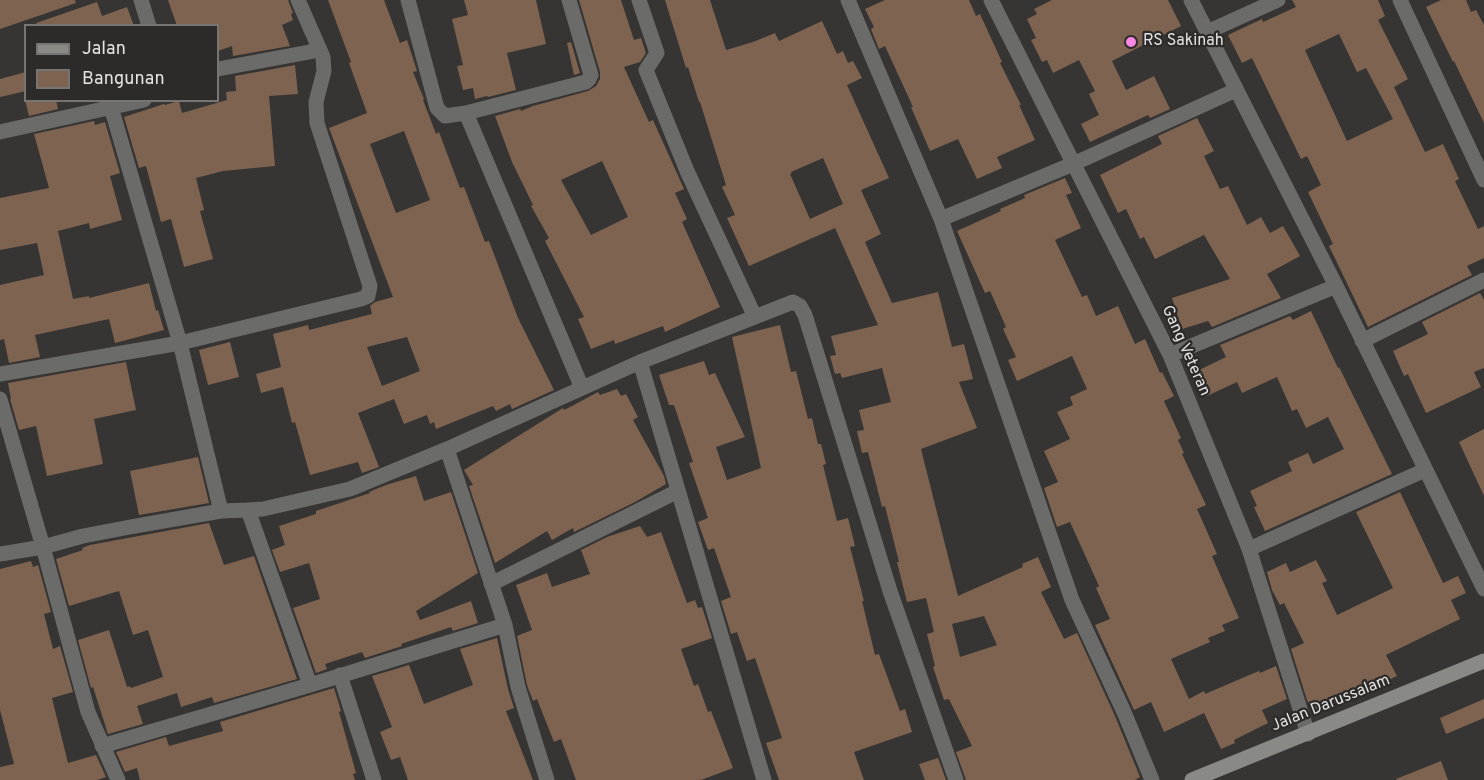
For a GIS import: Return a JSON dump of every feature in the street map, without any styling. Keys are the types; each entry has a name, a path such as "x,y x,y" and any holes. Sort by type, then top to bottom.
{"street":[{"path":"141,0 148,24"},
{"path":"0,374 180,343 368,296 370,286 317,123 316,102 324,71 322,57 298,0"},
{"path":"408,0 437,108 445,116 466,113 586,82 591,75 569,0"},
{"path":"639,0 657,53 646,70 687,171 755,317"},
{"path":"848,0 941,219 1072,600 1124,712 1152,780"},
{"name":"Gang Veteran","path":"991,0 1170,355 1249,549 1308,734"},
{"path":"1191,0 1484,589"},
{"path":"1207,32 1278,0"},
{"path":"1400,0 1484,180"},
{"path":"219,69 320,50"},
{"path":"941,219 1074,164 1236,90"},
{"path":"0,132 135,102"},
{"path":"111,107 180,343 221,511"},
{"path":"466,113 582,388"},
{"path":"1362,341 1484,280"},
{"path":"1170,355 1335,286"},
{"path":"0,554 221,511 263,509 350,489 447,449 640,362 793,303 800,306 805,315 890,591 956,780"},
{"path":"640,362 764,780"},
{"path":"0,399 88,712 118,780"},
{"path":"447,449 505,625 518,687 547,780"},
{"path":"1249,549 1425,470"},
{"path":"491,584 678,491"},
{"path":"248,510 310,685"},
{"path":"102,746 505,625"},
{"name":"Jalan Darussalam","path":"1192,780 1484,661"},
{"path":"340,675 374,780"}],"building":[{"path":"0,0 75,0 76,3 0,29"},
{"path":"168,0 288,0 293,13 291,14 293,20 282,25 290,46 233,56 232,46 219,51 219,24 176,24"},
{"path":"328,0 384,0 400,43 407,40 417,71 413,72 436,134 439,132 460,188 464,187 485,242 489,241 518,318 554,390 512,409 510,404 496,411 493,406 436,429 434,422 430,424 427,415 404,424 394,399 358,413 379,467 362,473 358,462 310,475 295,422 292,423 283,387 261,393 256,374 281,367 273,334 308,325 309,330 372,314 370,306 375,302 393,297 329,128 367,113 349,63 351,62","holes":["404,131 430,200 396,213 370,144","407,337 420,371 382,386 367,347"]},
{"path":"464,0 536,0 546,44 507,53 516,90 475,99 473,88 463,90 457,66 463,65 452,19 468,15"},
{"path":"579,0 621,0 634,40 641,38 646,53 640,62 624,67 649,122 653,120 684,189 675,193 687,219 682,222 720,307 665,332 663,326 615,344 614,340 591,349 578,319 584,317 545,241 549,238 531,206 533,205 512,162 495,116 520,109 521,111 588,91 596,86 600,79","holes":["602,161 628,217 591,235 561,180"]},
{"path":"665,0 710,0 726,50 775,33 779,41 822,21 837,54 843,51 848,63 853,61 862,78 847,85 889,178 861,190 881,234 865,242 892,303 938,292 952,347 964,344 973,379 959,382 977,428 921,449 958,596 1023,567 1022,564 1038,557 1051,587 1041,592 1064,639 1077,633 1140,777 1135,780 966,780 956,752 972,746 949,699 944,700 933,667 935,666 927,634 934,632 926,598 907,602 885,506 882,507 868,452 862,453 857,431 864,430 859,410 891,402 882,368 842,378 840,373 835,374 830,356 836,355 831,336 878,325 835,228 749,266 727,218 735,215 722,187 726,185 700,102 688,67 686,68","holes":["823,158 843,204 810,219 790,174","984,616 997,645 960,657 952,624"]},
{"path":"885,0 969,0 976,16 980,14 1035,140 997,157 1002,168 977,179 958,139 930,151 885,46 879,49 871,29 874,27 865,9"},
{"path":"1052,0 1168,0 1181,26 1112,61 1126,90 1154,76 1170,109 1150,118 1148,115 1090,142 1081,124 1099,115 1089,94 1095,91 1079,60 1053,73 1047,60 1042,62 1031,40 1036,38 1027,19 1037,14 1034,9"},
{"path":"1292,0 1378,0 1385,16 1378,20 1408,79 1394,87 1425,152 1443,144 1459,179 1455,181 1478,229 1484,226 1484,258 1467,266 1472,275 1368,327 1329,246 1333,244 1308,192 1321,185 1307,156 1301,159 1252,58 1242,63 1228,35 1262,19 1263,22 1296,7","holes":["1339,34 1357,72 1366,68 1393,119 1347,141 1305,50"]},
{"path":"1441,0 1466,0 1471,12 1476,10 1484,25 1484,123 1426,7"},
{"path":"97,2 102,16 127,7 133,24 36,24"},
{"path":"571,42 580,73 574,75 567,43"},
{"path":"295,65 298,94 269,96 275,166 223,171 196,178 204,210 200,211 213,259 184,267 171,219 161,222 146,166 139,168 124,117 176,102 179,102 182,113 227,100 226,92 236,91 235,76"},
{"path":"24,73 24,91 0,97 0,79"},
{"path":"26,102 56,102 58,109 29,116"},
{"path":"1197,118 1214,151 1204,156 1220,189 1228,186 1247,225 1261,217 1270,233 1283,226 1300,256 1267,274 1281,298 1212,327 1208,321 1182,329 1172,298 1230,279 1204,235 1155,259 1144,237 1140,239 1126,209 1118,213 1100,175 1162,144 1158,136"},
{"path":"94,121 95,125 105,122 120,173 110,176 122,220 90,229 89,223 58,231 73,299 89,296 89,298 149,283 156,311 158,310 164,330 115,343 109,319 35,335 40,357 9,363 4,339 0,340 0,285 44,275 37,243 0,250 0,198 49,188 34,134"},
{"path":"1065,178 1072,193 1066,195 1081,228 1055,240 1082,297 1087,295 1096,316 1118,306 1135,344 1145,339 1160,373 1162,372 1174,396 1164,401 1181,438 1178,440 1184,453 1182,454 1206,505 1197,509 1217,554 1212,556 1239,618 1222,625 1225,631 1208,638 1210,642 1171,659 1189,699 1204,691 1205,694 1276,666 1287,699 1262,710 1268,723 1221,749 1204,713 1164,732 1151,702 1134,710 1095,625 1110,619 1096,588 1099,586 1070,522 1057,527 1044,488 1058,482 1044,451 1070,439 1057,412 1073,405 1070,397 1087,389 1072,356 1017,381 1008,360 1016,357 1003,329 1006,327 990,291 985,293 957,231 1001,211 1000,209 1025,198 1024,195"},
{"path":"1480,293 1484,300 1484,368 1474,372 1481,387 1426,413 1408,374 1404,376 1393,351 1428,334 1422,322"},
{"path":"1311,311 1392,474 1265,531 1254,507 1257,506 1250,491 1292,471 1288,462 1308,453 1313,464 1344,449 1328,417 1306,428 1297,409 1292,411 1277,377 1242,393 1237,382 1207,396 1195,372 1226,357 1220,345 1290,316 1293,320"},
{"path":"780,325 791,372 796,371 808,419 812,418 818,444 821,444 826,464 823,465 837,521 848,518 855,546 850,547 875,655 879,654 900,711 905,709 912,732 854,752 864,780 779,780 766,743 782,738 755,658 747,661 737,632 731,634 721,601 731,597 714,548 708,550 698,522 708,518 689,463 693,462 674,405 669,405 659,375 704,361 709,375 715,373 745,437 716,447 727,480 761,468 732,337"},
{"path":"230,342 239,377 208,385 199,350"},
{"path":"126,362 136,410 94,419 103,464 47,476 36,426 19,430 8,383"},
{"path":"617,389 621,396 626,394 638,417 633,420 664,476 666,484 574,532 573,528 552,540 547,531 495,563 469,486 473,485 464,470 563,408 564,410 598,392 600,395"},
{"path":"1484,429 1484,496 1459,442"},
{"path":"198,457 209,503 139,515 130,471"},
{"path":"416,476 424,501 451,492 478,573 416,611 420,620 471,601 478,623 453,631 451,627 365,658 362,652 325,664 327,669 316,673 293,608 320,599 309,563 280,572 272,550 285,545 279,526 316,514 316,511 370,493 386,485"},
{"path":"1400,492 1443,583 1458,576 1466,593 1451,600 1460,619 1386,655 1397,676 1314,713 1307,700 1291,649 1304,643 1284,603 1280,605 1272,590 1267,572 1286,563 1290,572 1316,560 1327,581 1322,583 1337,615 1393,588 1356,512"},
{"path":"209,523 224,565 254,556 297,679 214,703 212,697 181,707 177,693 137,706 143,724 108,734 93,687 91,688 78,640 109,630 127,687 131,688 163,677 148,630 133,635 119,591 69,606 56,559 83,550 82,548 90,545"},
{"path":"640,526 647,537 661,532 687,603 695,600 698,608 702,607 712,638 681,649 694,686 698,684 708,712 711,711 733,768 701,780 576,780 561,739 554,742 537,699 533,701 527,685 517,636 532,630 516,585 547,573 552,587 590,574 581,550 607,537"},
{"path":"31,561 33,567 38,565 51,612 44,614 53,649 60,646 73,692 52,698 68,763 96,755 106,777 97,780 0,780 0,767 14,764 0,710 0,569"},
{"path":"497,638 514,708 506,711 533,780 408,780 400,757 391,760 380,732 392,727 372,676 409,665 424,704 473,685 460,649"},
{"path":"334,688 356,773 353,774 355,780 140,780 137,768 125,772 116,752 166,737 169,746 223,731 220,722"},
{"path":"1484,699 1484,718 1446,734 1440,718"},
{"path":"938,758 946,780 925,780 919,764"},
{"path":"1441,761 1448,780 1396,780 1396,779"}],"place":[{"name":"RS Sakinah","path":"1131,42"}]}
